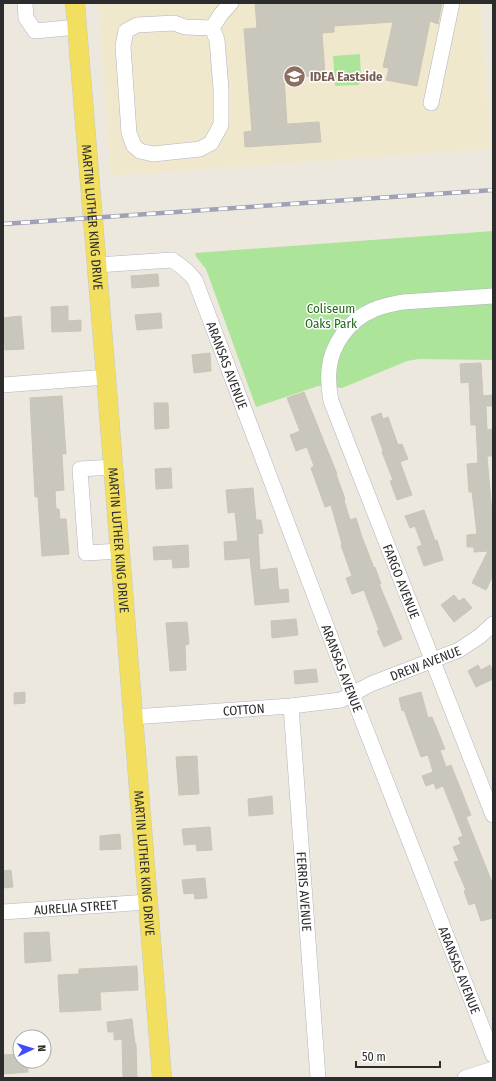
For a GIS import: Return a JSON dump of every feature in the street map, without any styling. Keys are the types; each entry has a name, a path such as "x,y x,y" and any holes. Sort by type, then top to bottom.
{"main road":[{"name":"MARTIN LUTHER KING DRIVE","path":"75,3 162,1078"}],"street":[{"path":"25,3 26,18 35,31 77,27"},
{"path":"212,28 221,14 231,3"},
{"path":"431,103 452,3"},
{"path":"174,23 185,27 212,28 217,40 221,89 221,125 211,143 200,149 192,150 153,154 140,151 134,146 129,133 123,46 126,31 137,26 174,23"},
{"name":"ARANSAS AVENUE","path":"96,265 172,260 189,271 195,280 352,694 493,1055"},
{"name":"FARGO AVENUE","path":"493,296 403,302 388,305 372,311 357,320 343,334 336,345 329,370 331,401 433,661 490,799 493,815"},
{"path":"3,384 106,377"},
{"path":"113,466 80,469 86,553 120,551"},
{"name":"DREW AVENUE","path":"352,694 361,688 459,650 470,644 493,624"},
{"name":"COTTON","path":"133,717 331,702 341,700 352,694"},
{"name":"FERRIS AVENUE","path":"291,706 318,1078"},
{"name":"AURELIA STREET","path":"3,912 148,902"},
{"path":"471,1077 493,1068"}],"shaded area":[{"name":"IDEA Eastside","path":"98,3 480,3 491,149 111,176"}],"green space":[{"path":"360,54 361,81 358,85 335,86 333,56"},
{"name":"Coliseum Oaks Park","path":"493,231 493,360 419,359 407,361 342,388 318,386 256,407 206,269 195,253"}],"building":[{"path":"255,3 442,3 438,24 430,21 417,86 386,80 389,68 383,67 393,22 334,26 334,32 322,33 325,75 284,78 287,124 319,122 321,142 245,147 244,132 252,131 244,29 257,28"},
{"path":"158,274 159,286 132,288 131,276"},
{"path":"68,306 68,321 81,320 81,331 52,332 51,307"},
{"path":"161,313 162,328 137,330 135,315"},
{"path":"21,316 24,349 5,350 3,318"},
{"path":"210,353 211,371 194,373 192,355"},
{"path":"481,363 483,396 492,395 492,406 486,406 487,430 493,429 493,456 487,456 493,525 493,575 486,590 472,583 488,551 474,552 474,547 467,547 467,535 477,534 472,492 469,492 467,464 478,463 476,425 471,425 469,382 461,383 460,364"},
{"path":"304,392 337,474 350,520 356,518 381,584 379,584 402,639 384,647 377,631 379,630 364,590 352,594 346,578 352,576 341,545 342,544 331,505 325,507 311,468 314,466 307,447 296,451 290,435 300,431 287,398"},
{"path":"62,396 66,454 62,454 64,490 55,491 56,509 59,509 60,519 66,519 69,554 42,556 38,497 35,497 30,398"},
{"path":"154,403 168,403 169,428 155,429"},
{"path":"381,413 383,419 388,417 398,445 402,444 408,459 400,462 412,495 397,500 390,481 393,480 371,417"},
{"path":"171,468 172,488 156,489 155,469"},
{"path":"253,488 256,520 261,520 263,533 258,534 260,570 277,568 279,590 288,589 289,602 255,605 250,558 225,560 224,542 238,541 235,512 228,513 226,490"},
{"path":"424,510 435,541 437,540 443,560 424,566 417,547 422,545 415,526 410,528 405,516"},
{"path":"188,545 189,567 173,568 172,559 154,560 153,547"},
{"path":"454,595 459,601 464,598 472,608 454,622 441,605"},
{"path":"296,619 298,635 272,638 271,621"},
{"path":"187,622 189,644 185,645 186,670 170,671 166,623"},
{"path":"478,665 481,670 490,665 493,672 493,679 476,687 468,671"},
{"path":"316,669 318,682 295,684 294,671"},
{"path":"25,692 25,703 14,704 14,693"},
{"path":"421,692 428,718 432,717 445,749 440,750 446,767 451,765 471,815 466,817 493,885 493,918 481,921 475,903 469,905 464,891 466,890 454,862 459,861 453,847 461,844 458,838 463,836 443,786 436,789 434,783 426,786 422,776 433,772 428,755 421,757 404,710 402,711 399,698"},
{"path":"197,756 199,794 179,795 176,757"},
{"path":"272,796 273,814 249,816 248,799"},
{"path":"210,827 212,850 197,851 196,844 184,845 182,829"},
{"path":"120,834 121,849 100,850 100,836"},
{"path":"11,870 13,887 3,888 3,871"},
{"path":"205,878 207,898 195,899 194,893 184,894 182,880"},
{"path":"49,932 51,961 25,963 24,933"},
{"path":"137,966 138,990 100,992 101,1010 60,1012 58,975 79,974 79,969"},
{"path":"132,1019 136,1044 137,1078 123,1078 122,1039 114,1040 114,1032 108,1032 107,1022"},
{"path":"12,1054 12,1069 28,1069 28,1072 3,1074 3,1055"}],"railway":[{"path":"3,224 493,190"}],"place":[{"name":"IDEA Eastside","path":"294,76"}]}
